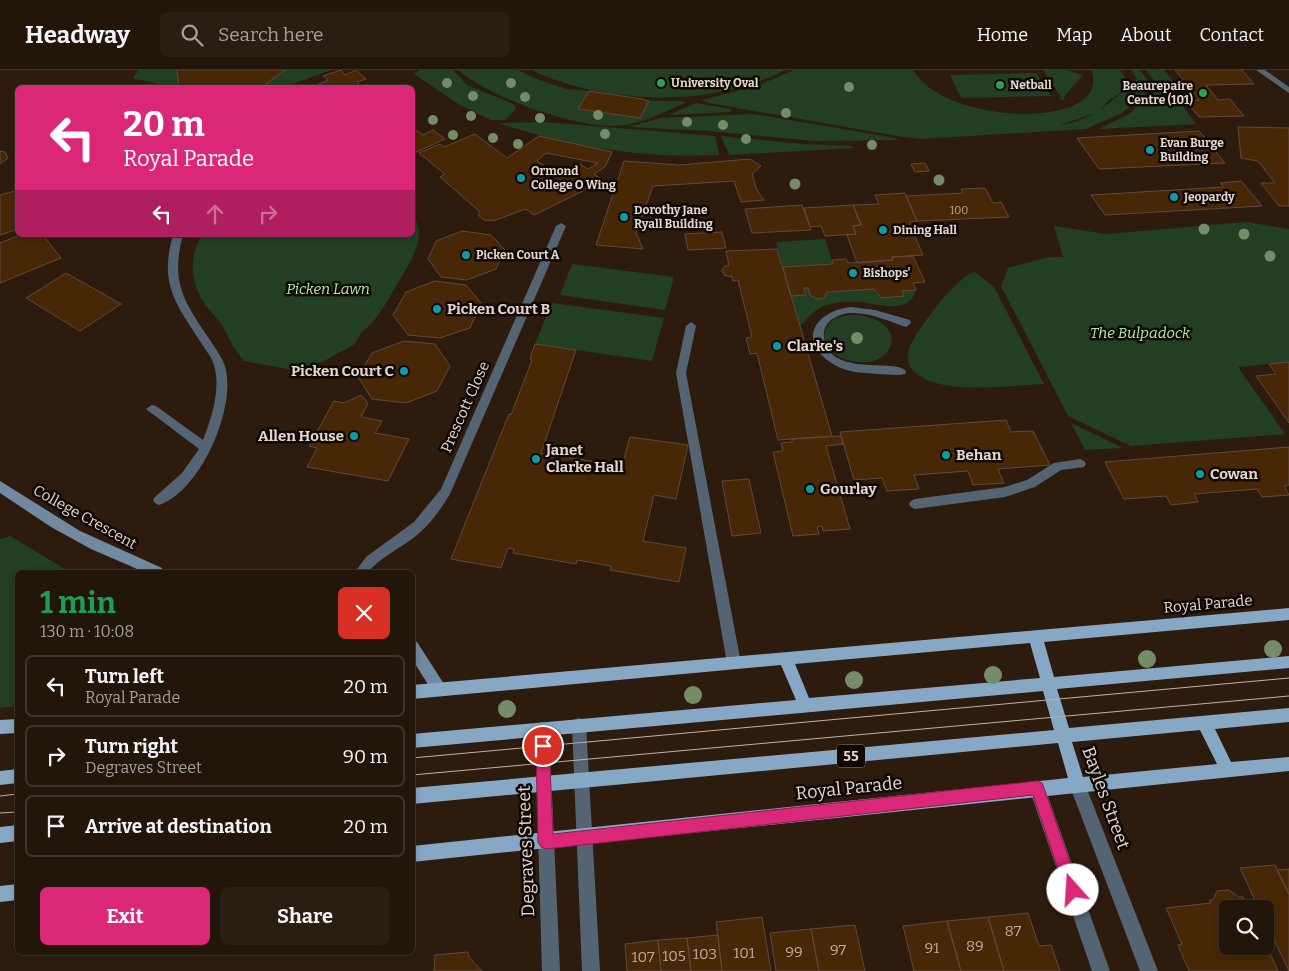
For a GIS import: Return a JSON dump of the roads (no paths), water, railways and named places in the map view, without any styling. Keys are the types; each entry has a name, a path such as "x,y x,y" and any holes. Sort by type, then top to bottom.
{"main road":[{"name":"College Crescent","path":"0,486 65,528 107,550 152,570"},
{"name":"Royal Parade","path":"415,692 1289,614"},
{"name":"Bayles Street","path":"1035,636 1077,784"},
{"path":"415,651 439,689"},
{"path":"785,658 805,705"},
{"path":"415,741 1048,682 1289,662"},
{"name":"Royal Parade","path":"415,796 1289,715"},
{"path":"1204,722 1227,769"},
{"path":"0,728 15,726"},
{"name":"Royal Parade","path":"415,854 546,842 1037,788 1289,764"},
{"path":"0,778 15,776"},
{"path":"0,835 15,833"},
{"path":"0,894 15,892"}],"street":[{"path":"1260,70 1289,92"},
{"name":"Prescott Close","path":"362,570 367,563 408,535 432,513 446,491 562,226"},
{"path":"160,500 189,474 200,460 212,431 220,403 222,380 219,364 180,304 174,288 172,261 178,237"},
{"path":"901,371 861,368 843,364 820,347 817,334 821,323 830,315 844,310 862,310 906,323"},
{"path":"691,326 681,373 734,663"},
{"path":"152,409 205,448"},
{"path":"915,504 1005,492 1031,484 1058,466 1080,464"},
{"path":"579,726 586,837 591,971"},
{"name":"Degraves Street","path":"542,729 551,971"},
{"name":"Bayles Street","path":"1077,784 1149,971"},
{"path":"1037,788 1101,971"}],"tram line":[{"path":"415,758 1289,678"},
{"path":"415,775 1289,696"},
{"path":"0,796 15,794"},
{"path":"0,813 15,812"}],"place":[{"name":"University Oval","path":"661,83"},
{"name":"Netball","path":"1000,85"},
{"name":"Beaurepaire Centre (101)","path":"1203,93"},
{"name":"Evan Burge Building","path":"1150,150"},
{"name":"Ormond College O Wing","path":"521,178"},
{"name":"Jeopardy","path":"1174,197"},
{"name":"Dorothy Jane Ryall Building","path":"624,217"},
{"name":"Dining Hall","path":"883,230"},
{"name":"Picken Court A","path":"466,255"},
{"name":"Bishops'","path":"853,273"},
{"name":"Picken Court B","path":"437,309"},
{"name":"Clarke's","path":"777,346"},
{"name":"Picken Court C","path":"404,371"},
{"name":"Allen House","path":"354,436"},
{"name":"Behan","path":"946,455"},
{"name":"Janet Clarke Hall","path":"536,459"},
{"name":"Cowan","path":"1200,474"},
{"name":"Gourlay","path":"810,489"}],"park label":[{"name":"Picken Lawn","path":"328,289"},
{"name":"The Bulpadock","path":"1140,333"}]}
